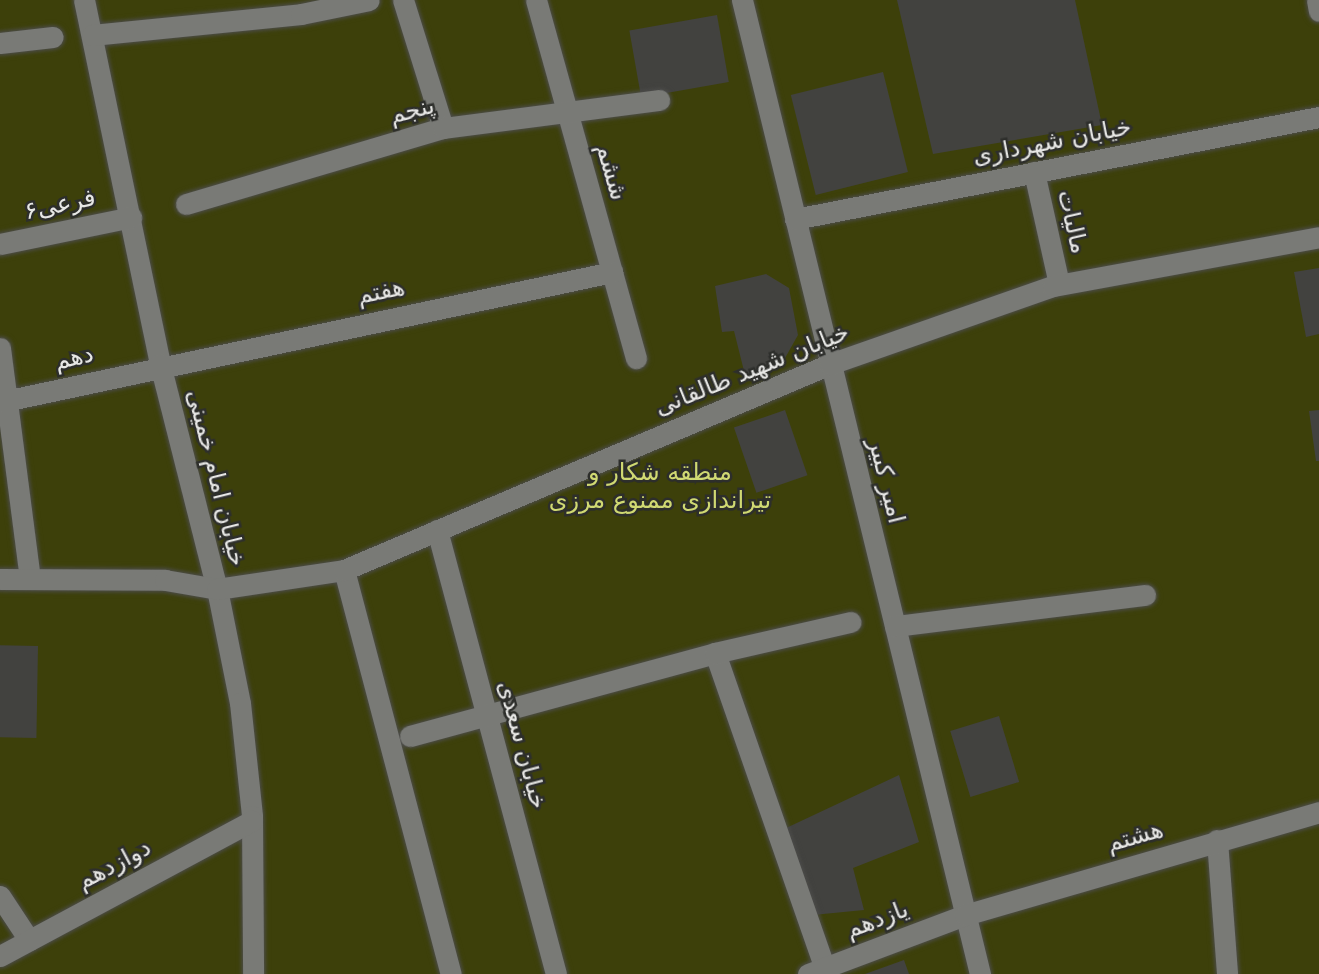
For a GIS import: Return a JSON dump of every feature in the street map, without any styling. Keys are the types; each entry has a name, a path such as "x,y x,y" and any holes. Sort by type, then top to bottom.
{"street":[{"name":"خیابان امام خمینی","path":"84,0 160,364 217,589 240,704 252,821 253,974"},
{"path":"92,35 301,14 369,0"},
{"path":"403,0 443,128"},
{"name":"ششم","path":"536,0 636,358"},
{"name":"امیر کبیر","path":"742,0 980,974"},
{"path":"1317,0 1319,11"},
{"path":"0,43 53,37"},
{"name":"پنجم","path":"186,204 443,128 567,110 596,111 659,100"},
{"name":"خیابان شهرداری","path":"795,219 1319,117"},
{"name":"مالیات","path":"1034,172 1059,284"},
{"name":"فرعی۶","path":"0,244 131,217"},
{"name":"خیابان شهيد طالقانی","path":"0,579 165,580 217,589 344,570 830,364 1059,284 1319,237"},
{"name":"هفتم","path":"160,364 612,272"},
{"path":"0,348 30,578"},
{"name":"دهم","path":"5,400 160,364"},
{"name":"خیابان سعدی","path":"437,530 556,974"},
{"path":"344,570 451,974"},
{"path":"895,626 1145,595"},
{"path":"410,736 715,653 850,621"},
{"path":"715,653 816,971"},
{"name":"هشتم","path":"965,915 1319,812"},
{"name":"دوازدهم","path":"0,956 252,821"},
{"path":"1217,840 1227,974"},
{"path":"0,896 29,940"},
{"name":"یازدهم","path":"816,971 965,915"}],"green space":[{"name":"منطقه شکار و تیراندازی ممنوع مرزی","path":"0,0 1319,0 1319,974 0,974"}],"building":[{"path":"897,0 1075,0 1102,125 933,154"},
{"path":"717,15 729,82 641,97 629,30"},
{"path":"883,72 908,172 816,195 791,95"},
{"path":"1319,268 1319,334 1306,337 1294,272"},
{"path":"766,274 789,288 798,335 780,367 746,379 734,331 722,332 715,286"},
{"path":"785,410 807,475 756,493 734,428"},
{"path":"1319,410 1319,461 1316,461 1309,411"},
{"path":"0,645 38,646 36,738 0,737"},
{"path":"999,716 1019,782 970,797 950,731"},
{"path":"899,775 919,842 853,868 864,910 813,915 784,829"},
{"path":"904,960 909,974 865,974"}]}
